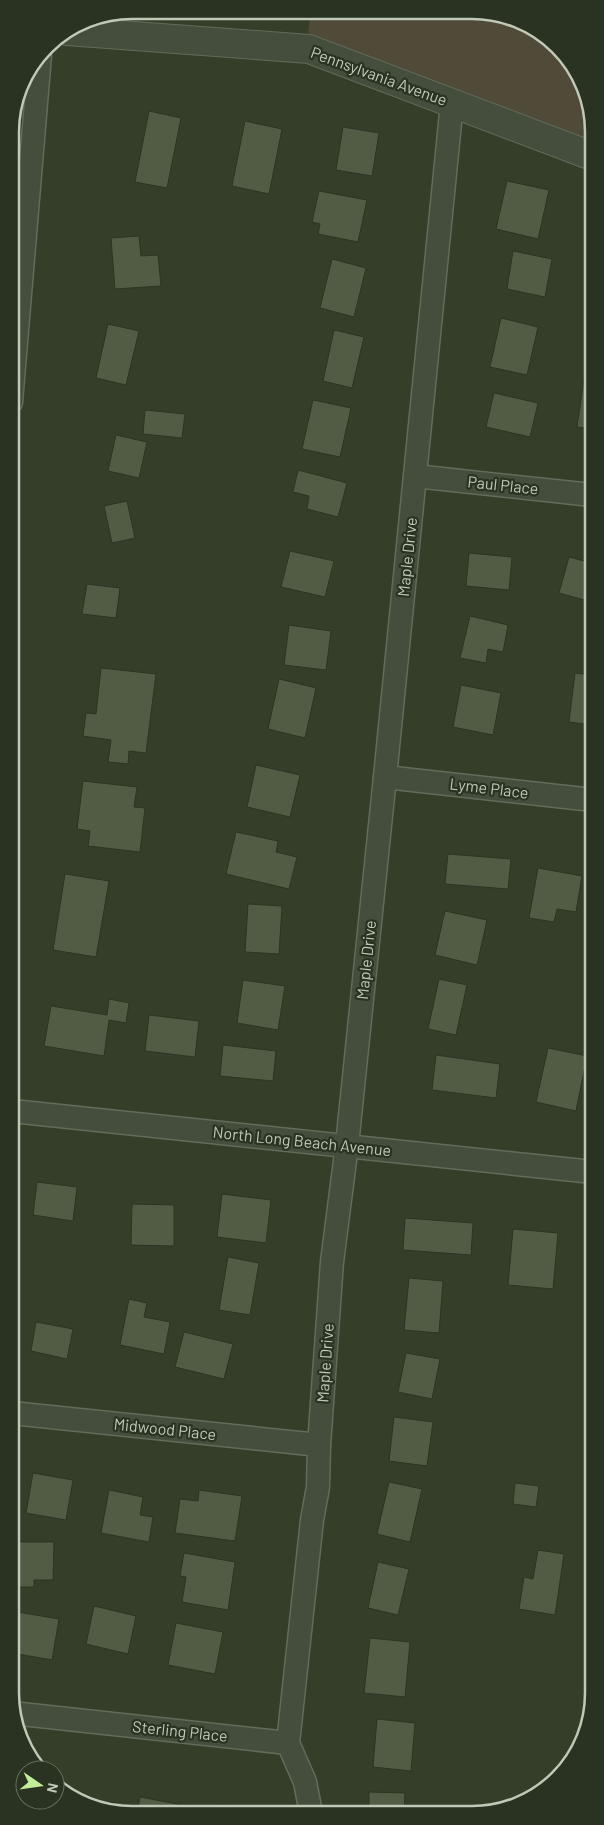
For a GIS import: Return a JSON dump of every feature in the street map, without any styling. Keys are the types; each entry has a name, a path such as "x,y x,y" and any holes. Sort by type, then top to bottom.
{"street":[{"name":"Pennsylvania Avenue","path":"79,32 309,49 585,153"},
{"path":"19,306 39,68"},
{"name":"Maple Drive","path":"310,1806 305,1782 288,1743 312,1520 318,1487 319,1445 332,1262 347,1145 452,103"},
{"name":"Paul Place","path":"415,476 585,494"},
{"name":"Lyme Place","path":"385,776 585,799"},
{"name":"North Long Beach Avenue","path":"19,1112 585,1171"},
{"name":"Midwood Place","path":"19,1414 319,1445"},
{"name":"Sterling Place","path":"21,1714 288,1743"}],"shaded area":[{"path":"310,19 472,19 494,21 522,30 547,47 570,75 583,110 585,139 308,33"}],"building":[{"path":"149,111 181,118 167,188 135,182"},
{"path":"245,121 282,129 269,194 232,186"},
{"path":"343,127 379,133 372,176 336,170"},
{"path":"507,181 549,190 538,239 496,229"},
{"path":"319,191 367,200 358,242 318,234 320,224 312,222"},
{"path":"139,236 141,256 158,255 161,286 115,289 111,238"},
{"path":"513,251 552,259 545,297 507,289"},
{"path":"332,259 366,268 354,317 320,308"},
{"path":"501,318 538,327 527,375 490,367"},
{"path":"108,324 139,331 126,385 96,378"},
{"path":"334,330 364,337 352,388 323,381"},
{"path":"584,380 585,380 585,428 577,427"},
{"path":"494,393 538,403 530,437 486,427"},
{"path":"313,400 351,408 340,457 302,449"},
{"path":"145,410 185,414 182,438 143,434"},
{"path":"116,435 147,442 139,478 108,471"},
{"path":"298,470 347,483 338,517 307,509 309,496 293,492"},
{"path":"127,501 135,538 112,543 104,506"},
{"path":"290,551 334,561 325,597 281,587"},
{"path":"469,553 512,557 509,590 466,586"},
{"path":"569,557 585,561 585,600 559,593"},
{"path":"87,584 120,588 116,618 82,614"},
{"path":"470,616 508,625 503,652 488,649 486,663 460,658"},
{"path":"289,625 331,631 326,670 284,665"},
{"path":"101,668 156,674 146,753 129,751 128,764 108,762 111,740 83,736 86,713 96,714"},
{"path":"575,673 585,674 585,724 569,722"},
{"path":"279,679 316,688 305,738 268,729"},
{"path":"461,685 501,693 493,735 453,727"},
{"path":"256,765 300,775 290,817 247,807"},
{"path":"83,781 137,787 134,807 145,808 140,852 88,846 90,831 77,829"},
{"path":"236,832 278,841 276,852 297,857 289,889 226,874"},
{"path":"448,854 511,859 508,889 445,884"},
{"path":"538,868 582,876 576,912 557,909 554,922 529,918"},
{"path":"65,874 109,881 96,957 53,950"},
{"path":"248,904 282,906 279,954 245,952"},
{"path":"445,911 487,920 477,965 435,955"},
{"path":"439,979 467,985 456,1035 428,1029"},
{"path":"243,980 285,986 278,1030 237,1023"},
{"path":"109,999 129,1003 126,1023 109,1020 104,1056 44,1046 51,1006 107,1015"},
{"path":"149,1015 199,1021 195,1057 145,1051"},
{"path":"223,1045 276,1051 273,1081 220,1076"},
{"path":"548,1048 585,1056 585,1066 576,1111 536,1102"},
{"path":"436,1055 500,1064 496,1098 432,1090"},
{"path":"37,1182 77,1187 73,1221 33,1215"},
{"path":"222,1194 271,1200 266,1243 217,1237"},
{"path":"132,1204 174,1205 174,1246 131,1245"},
{"path":"405,1218 473,1223 471,1255 403,1250"},
{"path":"513,1229 558,1233 553,1289 508,1285"},
{"path":"228,1257 259,1263 250,1315 219,1310"},
{"path":"409,1278 443,1281 439,1333 404,1330"},
{"path":"129,1299 147,1303 144,1317 170,1322 164,1354 120,1345"},
{"path":"36,1322 73,1329 67,1359 31,1351"},
{"path":"184,1332 233,1344 224,1379 175,1367"},
{"path":"406,1353 440,1359 432,1399 398,1392"},
{"path":"394,1417 433,1422 427,1466 389,1461"},
{"path":"33,1473 73,1480 66,1520 26,1513"},
{"path":"389,1482 422,1489 410,1542 377,1534"},
{"path":"515,1483 539,1486 536,1507 513,1504"},
{"path":"109,1490 143,1497 140,1515 153,1517 149,1542 101,1533"},
{"path":"199,1490 242,1496 235,1541 175,1533 180,1499 198,1501"},
{"path":"19,1542 54,1542 53,1580 34,1580 34,1587 19,1587"},
{"path":"538,1550 564,1554 555,1615 519,1609 524,1577 533,1579"},
{"path":"184,1553 235,1562 228,1610 182,1602 186,1577 180,1576"},
{"path":"378,1562 409,1569 398,1615 368,1608"},
{"path":"94,1606 136,1616 128,1654 86,1644"},
{"path":"19,1612 59,1619 52,1660 19,1654"},
{"path":"176,1623 223,1632 215,1674 168,1665"},
{"path":"370,1638 410,1642 405,1697 364,1693"},
{"path":"377,1719 415,1723 411,1771 373,1767"},
{"path":"369,1792 405,1793 404,1806 369,1806"},
{"path":"140,1797 188,1806 138,1806"},
{"path":"103,1802 123,1803 123,1805"}]}
